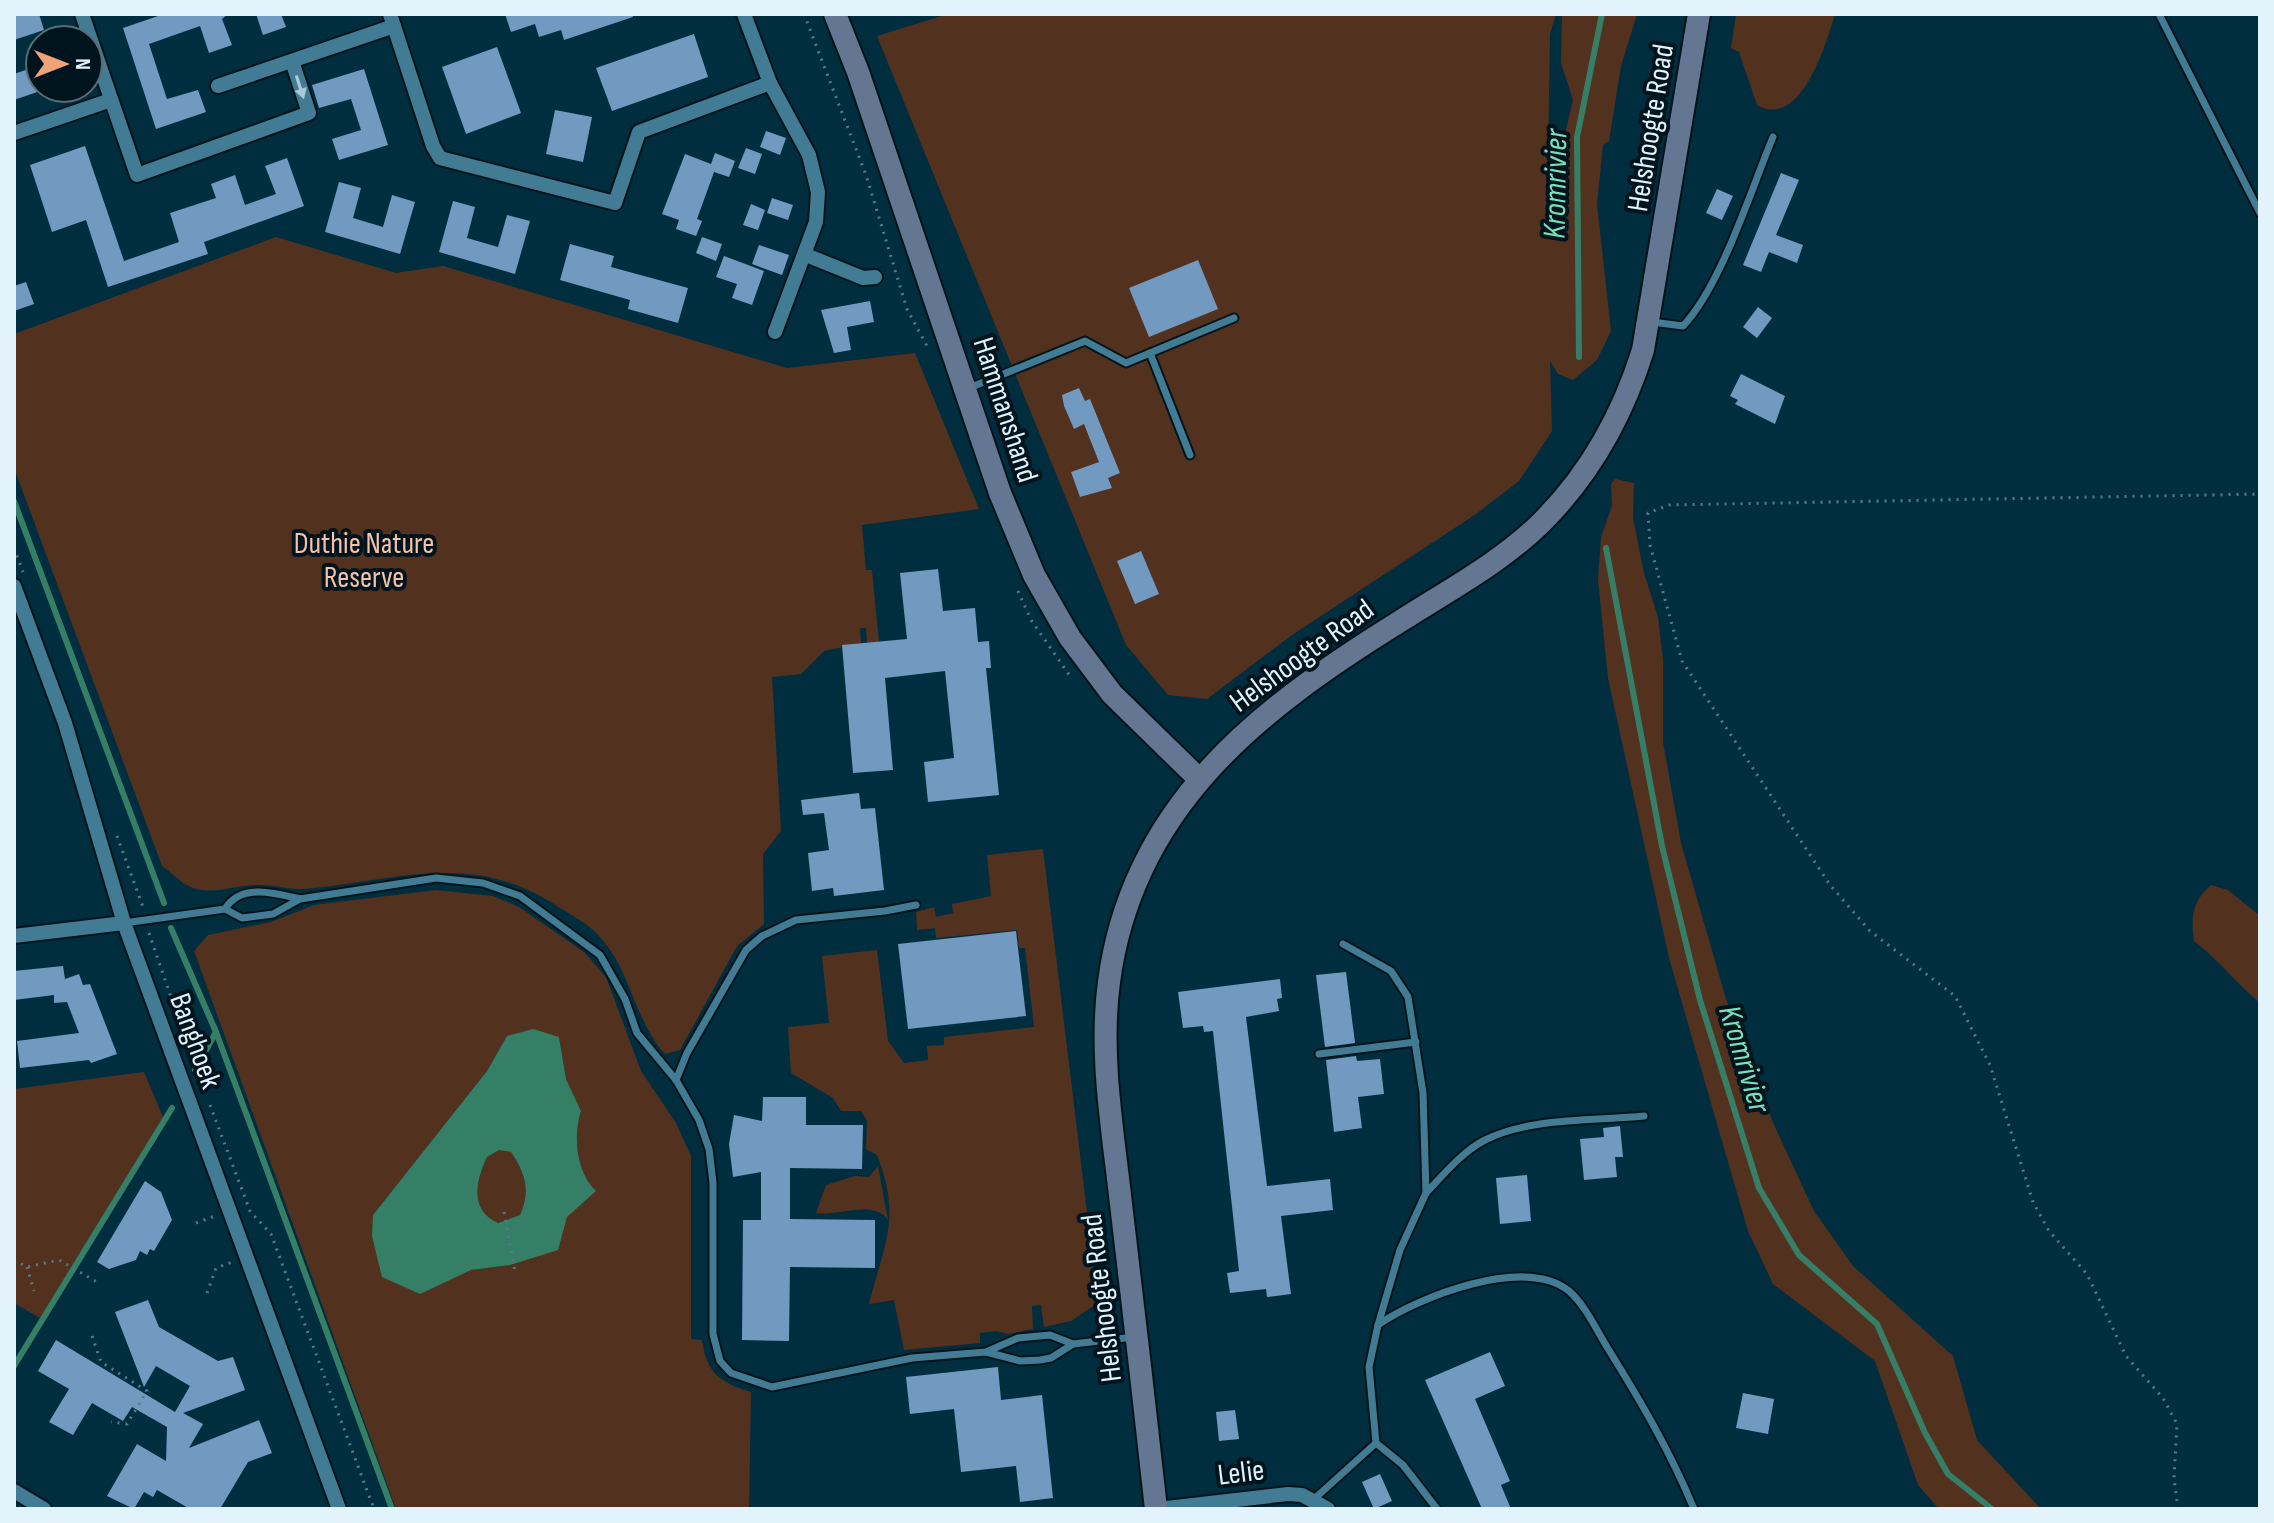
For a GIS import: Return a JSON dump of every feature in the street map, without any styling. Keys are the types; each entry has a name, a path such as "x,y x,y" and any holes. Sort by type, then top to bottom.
{"main road":[{"name":"Hammanshand","path":"835,14 858,72 1000,493 1034,575 1070,638 1112,694 1199,779"},
{"name":"Helshoogte Road","path":"1157,1509 1106,1062 1109,981 1118,936 1149,852 1199,779 1290,694 1468,577 1539,525 1586,471 1632,387 1650,321 1699,14"}],"street":[{"path":"82,14 137,175 309,113 292,61"},
{"path":"744,14 770,83 814,170 818,192 816,222 806,255 775,332"},
{"path":"218,86 292,61 392,20 433,146 440,158 615,203 639,132 770,83"},
{"path":"14,133 111,100"},
{"path":"806,255 863,278 875,277"},
{"name":"Banghoek","path":"14,586 75,753 124,923 339,1509"},
{"path":"14,936 124,923"},
{"path":"14,1491 44,1509"},
{"name":"Lelie","path":"1157,1509 1288,1494 1313,1500 1328,1509"}],"lane":[{"path":"2159,14 2260,213"},
{"path":"1650,321 1683,326 1691,318 1724,257 1773,137"},
{"path":"967,389 1085,341 1126,363 1234,318"},
{"path":"1150,353 1190,455"},
{"path":"225,909 234,915 250,917 273,914 300,899 436,878 483,883 520,896 600,955 625,999 637,1033 676,1080 699,1120 709,1149 713,1183 713,1334 720,1361 731,1373 772,1387 912,1358 986,1352 1018,1338 1050,1335 1073,1344"},
{"path":"124,923 225,909 239,895 273,892 300,899"},
{"path":"676,1080 687,1053 746,950 762,936 796,920 916,905"},
{"path":"1343,944 1381,964 1401,984 1408,997 1425,1122 1426,1193"},
{"path":"1319,1054 1416,1042"},
{"path":"1437,1509 1403,1465 1376,1443 1369,1367 1400,1250 1426,1193 1469,1151 1500,1134 1546,1125 1644,1116"},
{"path":"1378,1325 1423,1300 1502,1279 1533,1278 1551,1282 1569,1292 1589,1316 1657,1426 1694,1509"},
{"path":"986,1352 1020,1361 1040,1360 1051,1358 1073,1344 1136,1337"},
{"path":"1313,1500 1376,1443"}],"path":[{"path":"2178,1509 2174,1478 2177,1424 2163,1398 2126,1356 2087,1274 2049,1231 2033,1202 1990,1065 1955,996 1870,931 1830,885 1682,661 1650,545 1648,513 1669,505 2260,494"},
{"path":"1047,646 1070,676"},
{"path":"148,930 177,1014"},
{"path":"203,1095 211,1106 250,1211 271,1234 374,1509"},
{"path":"504,1212 515,1272"},
{"path":"196,1223 208,1219"},
{"path":"14,1260 27,1267 59,1260 97,1282"},
{"path":"207,1293 216,1268 232,1262"},
{"path":"27,1267 34,1291"},
{"path":"92,1336 101,1362 147,1391 127,1424 111,1422"}],"green space":[{"path":"948,14 1556,14 1550,34 1548,156 1564,138 1573,100 1561,63 1562,14 1637,14 1621,66 1609,141 1603,145 1597,204 1611,331 1597,360 1573,380 1558,374 1550,361 1552,431 1519,481 1476,514 1292,635 1207,699 1168,695 1126,645 877,36"},
{"path":"1736,14 1835,14 1809,80 1799,95 1786,106 1773,109 1757,105 1739,52 1731,48"},
{"name":"Duthie Nature Reserve","path":"276,237 396,273 443,266 787,368 915,353 979,509 862,525 866,570 872,570 879,642 867,643 866,628 860,628 861,643 824,651 801,674 772,677 781,831 763,854 764,924 737,946 680,1050 665,1054 654,1040 616,960 593,930 525,889 495,878 434,873 305,889 257,885 207,890 187,885 162,866 14,468 14,334"},
{"path":"1615,479 1634,483 1633,518 1644,573 1658,617 1663,660 1663,742 1681,843 1726,999 1774,1125 1814,1211 1853,1266 1953,1356 1977,1440 2041,1509 1939,1509 1918,1485 1875,1361 1773,1284 1748,1231 1669,958 1608,678 1598,580 1601,537 1612,506 1611,484"},
{"path":"1043,849 1098,1303 1071,1321 1044,1327 1041,1305 1032,1306 1033,1329 1008,1334 996,1331 980,1333 980,1343 904,1350 894,1300 869,1304 885,1247 889,1214 884,1177 877,1155 866,1149 867,1121 861,1111 841,1111 833,1098 791,1073 788,1027 829,1023 822,956 877,950 888,1041 904,1063 928,1060 927,1046 944,1045 944,1037 1034,1027 1025,948 1019,948 1017,930 936,938 935,928 917,930 916,912 934,907 936,917 953,913 952,904 991,896 987,855"},
{"path":"2211,885 2228,890 2260,916 2260,1003 2194,941 2194,910"},
{"path":"436,890 493,896 519,907 584,952 606,977 641,1071 676,1123 691,1156 691,1339 702,1340 707,1361 717,1375 731,1385 751,1392 749,1509 396,1509 194,951 208,935 271,922 314,905","holes":["507,1036 559,1037 566,1079 581,1111 577,1131 580,1164 595,1191 510,1265 471,1270 373,1215 487,1071"]},
{"path":"144,1072 163,1117 40,1318 14,1303 14,1089"},
{"path":"500,1149 511,1152 520,1167 526,1190 520,1215 498,1223 482,1211 478,1185 487,1157"},
{"path":"878,1166 888,1220 882,1214 864,1210 816,1213 826,1185 855,1176 869,1177"}],"shaded area":[{"path":"533,1029 559,1037 566,1079 581,1111 577,1131 580,1164 596,1191 567,1217 558,1250 510,1265 471,1270 420,1294 382,1277 372,1236 373,1215 487,1071 507,1036","holes":["499,1150 511,1152 523,1175 525,1198 520,1215 498,1223 482,1211 478,1185 487,1157"]}],"building":[{"path":"14,14 39,14 42,24 24,24 24,37 14,40"},
{"path":"164,14 228,14 222,19 232,45 209,53 200,26 149,44 167,99 198,90 206,112 156,129 123,28"},
{"path":"256,14 281,14 286,27 263,35"},
{"path":"505,14 632,14 633,17 564,40 561,30 539,37 535,24 511,32"},
{"path":"694,34 708,77 612,111 596,68"},
{"path":"497,47 521,113 466,134 442,67"},
{"path":"364,69 388,145 339,160 332,139 361,130 351,99 319,108 312,85"},
{"path":"24,71 24,97 14,100 14,74"},
{"path":"555,110 592,117 583,162 546,154"},
{"path":"766,131 786,138 780,155 760,147"},
{"path":"85,146 124,261 179,242 170,213 216,198 211,184 235,175 245,205 276,194 265,166 287,158 304,206 204,242 208,254 108,287 86,220 52,232 30,165"},
{"path":"746,148 762,154 755,174 738,168"},
{"path":"715,153 735,161 729,177 714,172 697,219 702,221 696,236 676,229 679,220 662,214 685,154 711,164"},
{"path":"1781,173 1799,180 1776,235 1803,245 1797,263 1769,252 1761,272 1743,265"},
{"path":"339,182 361,188 353,218 383,227 392,195 415,202 400,254 325,232"},
{"path":"1717,189 1733,196 1722,220 1706,213"},
{"path":"772,198 793,205 788,220 767,213"},
{"path":"453,201 475,207 467,238 498,247 507,215 530,221 515,274 439,252"},
{"path":"751,204 765,210 758,230 743,225"},
{"path":"702,237 722,244 716,261 696,253"},
{"path":"570,244 614,256 611,267 688,288 678,323 628,309 630,300 560,280"},
{"path":"759,245 789,255 782,275 752,264"},
{"path":"724,256 764,271 752,305 732,298 737,284 716,277"},
{"path":"1198,260 1218,309 1149,337 1129,288"},
{"path":"26,282 34,304 14,311 14,286"},
{"path":"870,301 874,322 847,327 851,350 834,353 821,310"},
{"path":"1758,307 1772,318 1757,338 1743,327"},
{"path":"1741,374 1785,396 1775,424 1735,404 1738,400 1730,396"},
{"path":"1079,388 1085,401 1090,399 1120,473 1108,478 1112,488 1080,497 1071,472 1099,462 1084,424 1074,429 1064,406 1062,395"},
{"path":"1141,551 1159,594 1135,604 1117,561"},
{"path":"938,569 943,611 975,608 978,642 989,641 991,668 986,668 999,795 928,802 924,762 954,758 945,671 885,678 893,770 853,773 842,645 907,639 900,573"},
{"path":"859,793 861,809 875,808 884,890 834,896 833,888 812,891 808,853 829,850 824,813 803,815 801,800"},
{"path":"1016,931 1026,1016 908,1029 898,944"},
{"path":"63,966 65,979 79,974 83,985 90,984 117,1054 91,1063 89,1060 20,1068 17,1041 79,1033 67,1002 54,1003 54,995 14,1000 14,971"},
{"path":"1346,972 1355,1043 1325,1047 1316,975"},
{"path":"1280,979 1282,998 1277,999 1279,1011 1246,1017 1267,1186 1330,1179 1333,1210 1281,1216 1291,1294 1267,1297 1266,1289 1230,1293 1227,1273 1239,1271 1213,1031 1204,1032 1203,1026 1183,1028 1178,992"},
{"path":"1356,1056 1357,1061 1380,1059 1384,1094 1358,1097 1362,1128 1334,1132 1326,1060"},
{"path":"763,1097 806,1097 806,1125 863,1125 862,1169 790,1168 790,1219 875,1220 875,1268 790,1267 789,1341 742,1340 743,1220 761,1220 761,1172 733,1177 729,1144 734,1115 762,1121"},
{"path":"1620,1126 1623,1157 1615,1157 1617,1177 1584,1180 1580,1139 1604,1137 1603,1128"},
{"path":"1527,1175 1531,1221 1500,1224 1496,1178"},
{"path":"145,1181 161,1192 172,1220 154,1251 150,1249 147,1255 140,1251 136,1260 109,1269 97,1262"},
{"path":"148,1300 159,1327 218,1361 233,1357 245,1390 183,1413 203,1424 189,1448 259,1420 272,1453 248,1462 220,1509 190,1509 157,1490 153,1497 144,1492 134,1509 107,1496 137,1444 166,1461 167,1427 132,1407 123,1421 92,1403 73,1435 49,1422 69,1389 38,1371 56,1340 175,1412 190,1386 156,1366 144,1387 115,1312"},
{"path":"1490,1352 1505,1386 1475,1399 1510,1481 1501,1485 1511,1509 1482,1509 1425,1380"},
{"path":"998,1367 1001,1400 1042,1395 1053,1498 1020,1502 1016,1466 961,1472 954,1409 910,1414 906,1377"},
{"path":"1743,1393 1774,1399 1768,1434 1736,1428"},
{"path":"1235,1410 1239,1439 1219,1441 1216,1412"},
{"path":"1380,1474 1392,1501 1374,1509 1362,1482"}],"waterway":[{"name":"Kromrivier","path":"1579,357 1577,137 1602,14"},
{"path":"14,501 164,903"},
{"name":"Kromrivier","path":"1606,548 1662,846 1700,1000 1759,1188 1799,1255 1877,1324 1925,1433 1948,1474 1992,1509"},
{"path":"171,928 216,1032 392,1509"},
{"path":"195,1070 216,1032"},
{"path":"14,1366 172,1108"}]}
